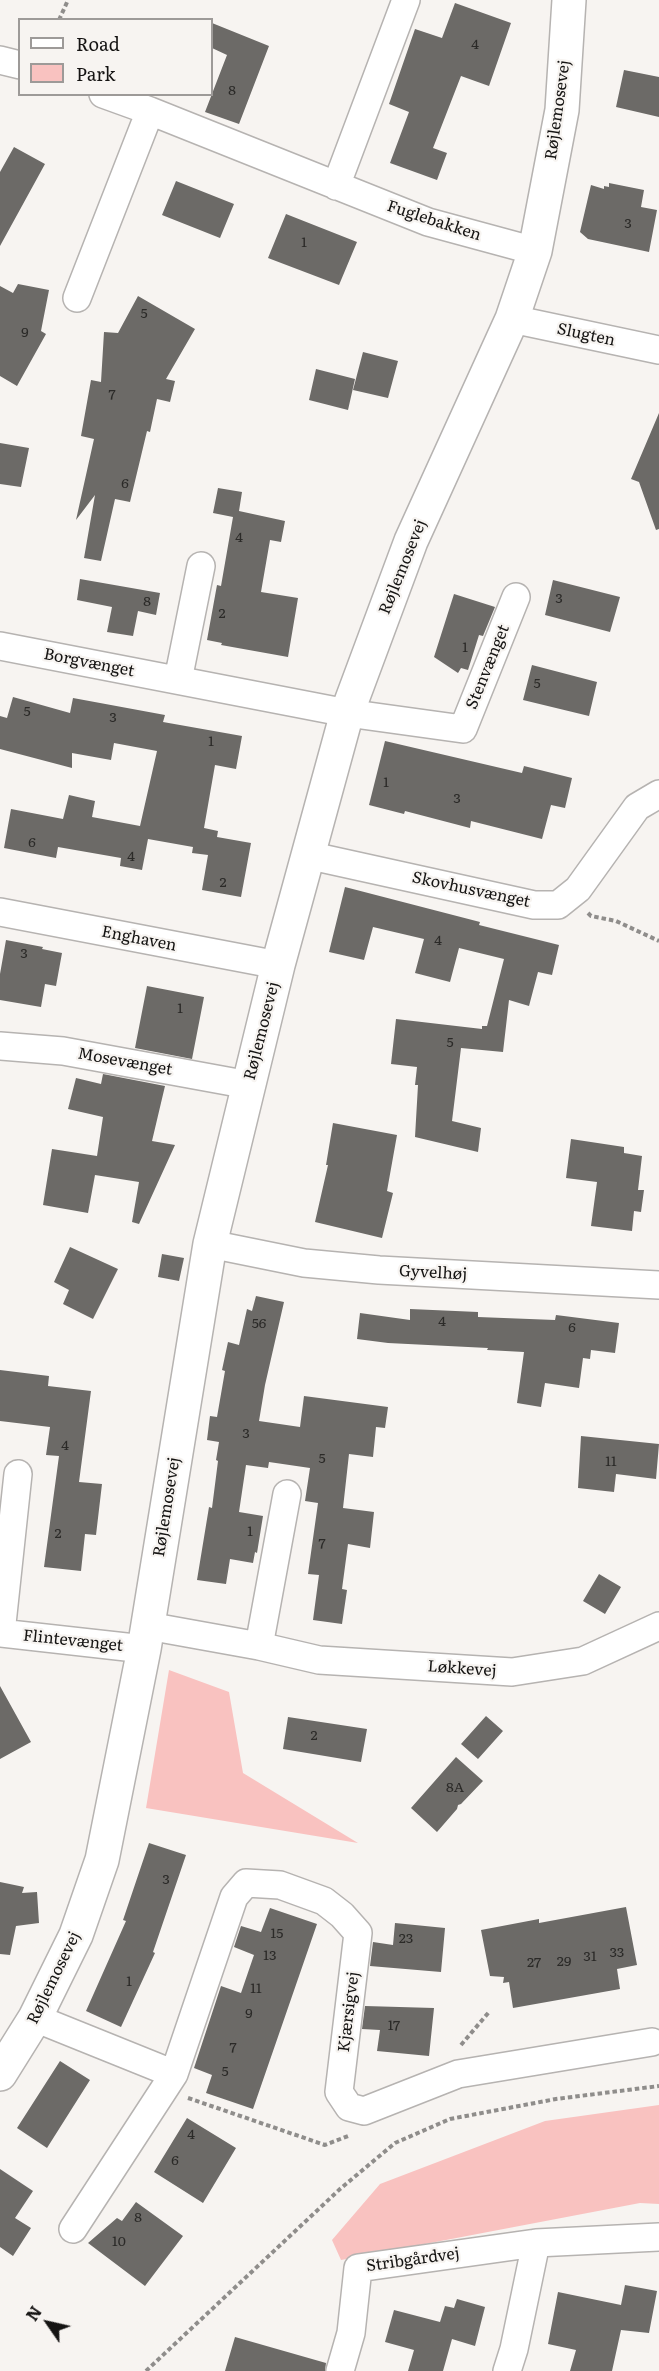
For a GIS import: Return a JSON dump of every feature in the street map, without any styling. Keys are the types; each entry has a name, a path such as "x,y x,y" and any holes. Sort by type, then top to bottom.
{"street":[{"path":"336,186 406,0"},
{"name":"Røjlemosevej","path":"0,2074 35,2018 76,1935 102,1860 146,1637 210,1244 278,965 347,713 411,541 512,319 535,251 562,110 569,0"},
{"path":"0,60 18,64"},
{"name":"Fuglebakken","path":"109,96 428,222 535,251"},
{"path":"77,298 150,111"},
{"name":"Slugten","path":"512,319 659,351"},
{"path":"178,680 201,566"},
{"name":"Stenvænget","path":"347,713 463,729 516,597"},
{"name":"Borgvænget","path":"0,646 347,713"},
{"name":"Skovhusvænget","path":"307,855 534,905 558,905 578,889 637,807 659,794"},
{"name":"Enghaven","path":"0,912 278,965"},
{"name":"Mosevænget","path":"0,1046 63,1052 249,1085"},
{"name":"Gyvelhøj","path":"210,1244 304,1263 659,1285"},
{"name":"Flintevænget","path":"18,1474 1,1633 146,1637"},
{"path":"259,1646 287,1494"},
{"name":"Løkkevej","path":"146,1637 259,1646 319,1660 512,1672 583,1661 659,1626"},
{"name":"Kjærsigvej","path":"73,2229 174,2074 234,1897 246,1883 280,1885 324,1901 342,1915 358,1933 339,2092 349,2107 364,2112 458,2073 652,2042"},
{"path":"35,2018 174,2074"},
{"name":"Stribgårdvej","path":"340,2371 351,2333 358,2268 536,2243 659,2237"},
{"path":"507,2371 514,2349 536,2243"}],"path":[{"path":"59,18 68,0"},
{"path":"571,894 591,916 616,921 659,941"},
{"path":"146,2371 340,2189 395,2143 450,2119 556,2100 659,2086"}],"green space":[{"path":"169,1670 229,1692 243,1773 358,1843 146,1808"},
{"path":"659,2105 659,2204 640,2203 341,2260 332,2240 380,2184 545,2121"}],"building":[{"path":"455,3 511,23 489,86 461,76 433,148 447,153 437,180 390,163 409,112 389,104 415,29 442,38"},
{"path":"213,23 269,46 239,124 205,112 227,55 213,48"},
{"path":"624,70 659,77 659,117 616,107"},
{"path":"14,147 45,164 0,246 0,172"},
{"path":"176,181 234,204 220,238 162,215"},
{"path":"609,183 644,190 641,207 657,210 649,252 588,239 580,232 591,185 604,189 604,186 609,187"},
{"path":"286,214 357,242 339,285 268,258"},
{"path":"18,284 49,290 41,331 46,334 17,386 0,376 0,286 13,293"},
{"path":"138,296 195,329 166,379 175,381 170,402 157,399 130,502 115,499 101,561 84,558 95,495 76,520 94,439 81,436 91,380 101,382 104,332 118,333"},
{"path":"363,352 398,361 388,398 353,390"},
{"path":"316,369 355,379 348,410 309,400"},
{"path":"659,413 659,529 656,530 639,482 631,479"},
{"path":"0,443 29,448 21,487 0,484"},
{"path":"218,488 242,492 239,511 285,521 281,542 270,540 261,592 298,598 288,657 221,645 222,643 207,640 217,585 221,586 233,517 213,513"},
{"path":"80,579 160,593 156,615 138,611 133,636 107,632 112,607 77,600"},
{"path":"553,580 620,597 610,632 545,615"},
{"path":"454,594 495,607 483,636 479,635 468,670 461,668 458,673 434,657"},
{"path":"532,665 597,682 589,716 523,700"},
{"path":"13,697 70,713 73,698 165,715 163,722 242,736 236,769 215,765 204,828 218,831 217,837 251,843 241,897 202,890 208,855 192,853 193,847 148,839 142,870 120,866 121,858 58,847 56,858 4,848 11,809 63,819 69,795 95,801 92,817 140,826 157,751 114,743 111,760 72,753 72,768 0,749 0,716 7,718"},
{"path":"385,741 522,773 524,766 572,778 565,808 551,805 542,839 471,821 470,828 405,811 404,814 369,805"},
{"path":"345,887 559,945 552,975 538,972 529,1006 509,1000 503,1052 461,1048 452,1121 481,1128 478,1152 415,1137 417,1067 391,1064 396,1019 482,1029 482,1026 487,1026 504,959 459,948 450,982 415,973 424,939 373,927 364,960 329,952"},
{"path":"6,940 62,953 56,986 45,984 41,1007 0,1000 0,974"},
{"path":"147,986 204,997 192,1059 135,1048"},
{"path":"103,1074 165,1086 152,1141 175,1145 139,1224 132,1222 139,1182 95,1175 88,1213 43,1205 52,1149 97,1156 103,1117 68,1109 76,1078 101,1084"},
{"path":"333,1123 397,1135 387,1191 393,1193 382,1238 315,1222 328,1165 326,1165"},
{"path":"571,1139 624,1147 624,1153 642,1156 638,1190 644,1190 641,1212 634,1211 632,1231 591,1226 597,1182 566,1178"},
{"path":"70,1247 118,1269 93,1319 63,1304 69,1290 54,1282"},
{"path":"162,1254 184,1258 179,1281 158,1277"},
{"path":"256,1296 284,1302 259,1421 300,1427 304,1396 388,1407 385,1428 376,1427 373,1457 349,1454 343,1508 374,1512 370,1548 348,1544 342,1589 347,1590 342,1624 313,1620 319,1575 308,1574 318,1503 305,1501 310,1468 269,1462 268,1468 246,1465 239,1512 263,1516 257,1553 255,1552 253,1563 230,1559 226,1584 197,1580 209,1507 212,1508 218,1461 216,1460 219,1442 207,1440 210,1416 217,1417 225,1371 222,1370 228,1342 239,1345 247,1309 252,1311"},
{"path":"410,1309 478,1312 478,1317 555,1320 556,1315 619,1323 615,1353 591,1350 590,1359 583,1358 579,1388 545,1383 541,1407 517,1403 524,1352 357,1339 360,1313 410,1320"},
{"path":"0,1370 49,1376 48,1386 91,1391 79,1482 102,1484 96,1535 85,1534 81,1571 44,1567 59,1456 46,1455 50,1427 0,1421"},
{"path":"581,1436 659,1444 656,1479 616,1474 614,1492 578,1488"},
{"path":"599,1574 621,1587 605,1614 583,1601"},
{"path":"0,1686 31,1742 0,1759"},
{"path":"486,1716 503,1731 478,1759 461,1744"},
{"path":"288,1717 367,1729 361,1762 283,1749"},
{"path":"456,1757 483,1781 458,1805 437,1832 411,1808"},
{"path":"149,1843 186,1855 153,1952 155,1953 121,2027 86,2011 126,1921 123,1920"},
{"path":"0,1882 24,1887 22,1893 37,1892 39,1923 16,1926 10,1955 0,1954"},
{"path":"626,1907 637,1965 617,1969 620,1989 513,2008 509,1982 503,1983 504,1977 490,1976 481,1930 539,1919 539,1923"},
{"path":"270,1908 317,1924 253,2109 206,2093 212,2075 194,2068 221,1986 241,1993 254,1955 234,1947 241,1926 261,1932"},
{"path":"395,1923 445,1928 441,1972 370,1966 373,1942 393,1945"},
{"path":"365,2006 434,2008 429,2056 377,2051 380,2030 362,2029"},
{"path":"60,2061 90,2080 47,2148 17,2128"},
{"path":"187,2118 236,2148 203,2203 154,2172"},
{"path":"0,2169 33,2191 15,2218 31,2228 13,2256 0,2247"},
{"path":"136,2202 183,2236 145,2286 88,2243 117,2218 122,2221"},
{"path":"625,2285 657,2291 649,2333 621,2330 612,2371 570,2371 576,2350 548,2344 558,2292 621,2305"},
{"path":"457,2299 485,2307 475,2346 452,2339 443,2371 408,2371 414,2350 385,2342 394,2310 440,2322 445,2306 454,2308"},
{"path":"235,2337 326,2363 325,2371 225,2371"}]}
